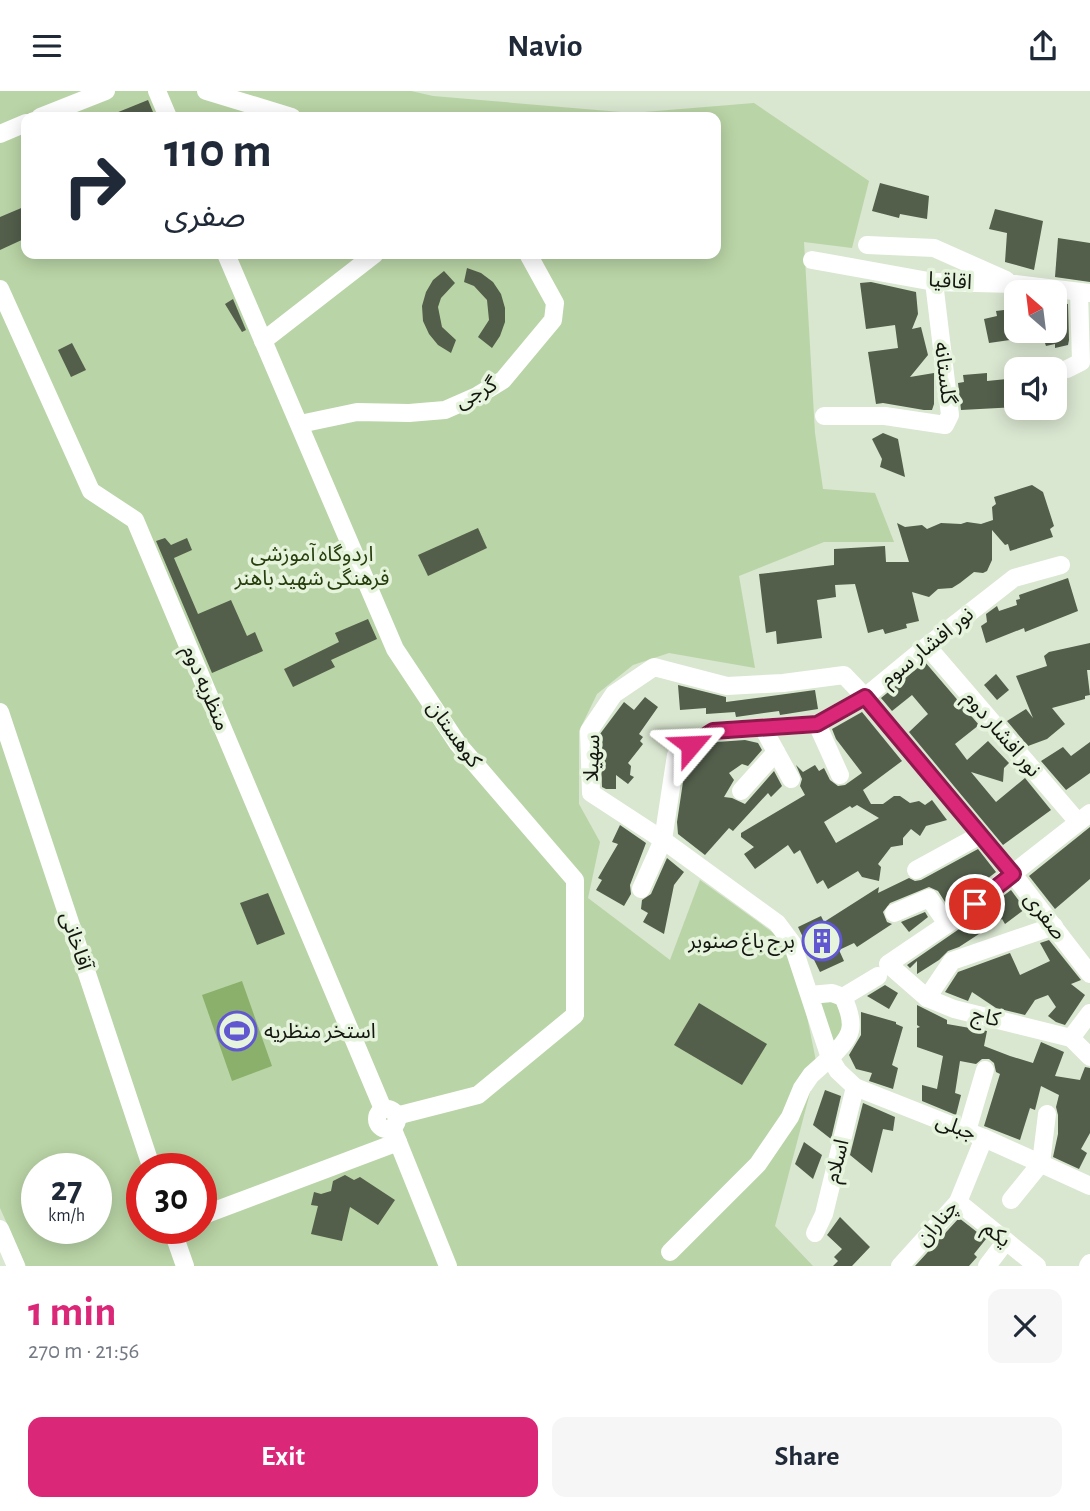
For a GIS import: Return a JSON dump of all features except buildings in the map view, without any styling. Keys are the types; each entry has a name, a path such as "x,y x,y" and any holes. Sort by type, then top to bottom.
{"street":[{"path":"53,112 106,91"},
{"path":"157,91 166,112"},
{"path":"206,91 275,112"},
{"path":"0,134 21,125"},
{"path":"867,245 934,248 1006,280"},
{"name":"کوهستان","path":"228,259 395,649 458,744 575,880 575,1015 478,1095 393,1123"},
{"path":"262,341 369,259"},
{"name":"گرجی","path":"300,424 357,412 409,413 445,410 477,396 503,380 553,320 555,303 531,259"},
{"name":"اقاقیا","path":"812,260 934,282 1004,284"},
{"name":"گلستانه","path":"824,416 885,416 945,425 950,415 934,282"},
{"name":"منظریه دوم","path":"0,289 91,491 135,520 393,1123 448,1266"},
{"path":"1067,369 1081,362 1085,292"},
{"name":"نور افشار سوم","path":"641,889 663,840 676,755 713,731 817,724 865,697 1014,578 1062,565"},
{"name":"نور افشار دوم","path":"927,646 1084,818"},
{"name":"سهیلا","path":"830,1058 792,943 777,923 663,840 591,793 589,731 614,694 654,667 727,686 783,683 844,675 865,697"},
{"name":"صفری","path":"865,697 1013,874 1090,974"},
{"name":"آقاخانی","path":"0,712 147,1153"},
{"path":"817,724 840,775"},
{"path":"763,728 791,779"},
{"path":"741,791 776,752"},
{"path":"844,997 947,924 1084,818"},
{"path":"916,870 980,835"},
{"path":"894,913 929,898 947,924"},
{"path":"928,998 952,961 1054,926"},
{"name":"کاج","path":"883,970 928,998 954,1009 1071,1038 1090,1056"},
{"path":"670,1252 758,1164 790,1117 811,1075 848,1040 852,1016 844,997 832,993 810,995"},
{"path":"1071,1038 1090,1013"},
{"name":"جبلی","path":"830,1058 838,1071 855,1087 975,1135 1090,1186"},
{"name":"چناران","path":"900,1266 958,1202 975,1135 985,1070"},
{"name":"اسلام","path":"815,1233 824,1214 855,1087"},
{"path":"1012,1200 1041,1163 1047,1114"},
{"path":"217,1208 393,1123"},
{"name":"یکم","path":"958,1202 1037,1266"},
{"path":"0,1229 6,1257"},
{"path":"986,1266 1006,1241"},
{"path":"177,1244 185,1266"}],"green space":[{"name":"اردوگاه آموزشی فرهنگی شهید باهنر","path":"0,91 411,91 433,96 620,112 21,112 21,259 721,259 721,112 644,112 754,103 869,181 852,248 804,242 815,433 823,489 875,493 894,542 824,542 739,576 755,668 669,653 633,665 597,694 579,731 579,804 600,842 588,898 670,960 700,880 793,947 817,1066 775,1226 813,1266 26,1266 0,1208"},
{"path":"825,997 834,998 846,1026 835,1048 818,1006"}],"shaded area":[{"name":"استخر منظریه","path":"242,981 272,1066 232,1081 202,995"}],"place":[{"name":"برج باغ صنوبر","path":"822,941"},
{"name":"استخر منظریه","path":"237,1031"}],"route":[{"path":"691,745 713,731 817,724 865,697 1013,874 975,904"}]}
